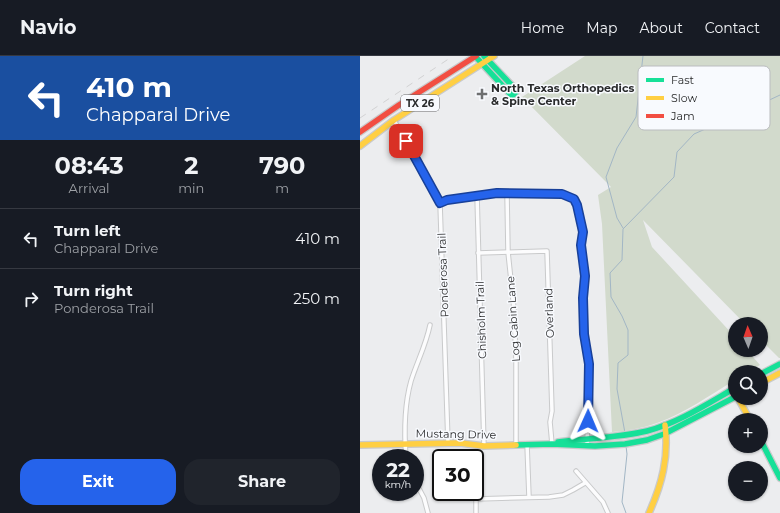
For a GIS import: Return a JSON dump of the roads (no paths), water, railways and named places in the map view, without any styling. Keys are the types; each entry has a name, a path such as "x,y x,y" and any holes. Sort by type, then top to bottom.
{"main road":[{"name":"TX 26","path":"360,132 475,56"},
{"path":"475,56 514,94 486,58"},
{"name":"TX 26","path":"360,146 394,120 482,64 486,58 494,56"},
{"path":"768,370 780,364"},
{"path":"768,379 780,373"},
{"name":"Mustang Drive","path":"587,442 646,431 666,425 728,394"},
{"name":"Mustang Drive","path":"360,445 448,443 484,446 587,442 625,444 657,437 667,433 728,401"},
{"path":"649,513 658,493 666,467 668,450 666,425"},
{"path":"767,453 780,478"}],"street":[{"name":"Ponderosa Trail","path":"394,120 440,203 448,443"},
{"path":"440,203 477,195 497,193 562,194 574,199 577,205 583,232 581,245 585,276 583,298 584,334 589,364 587,442"},
{"name":"Log Cabin Lane","path":"506,194 508,252 514,309 516,361 516,445"},
{"name":"Chisholm Trail","path":"477,195 484,446"},
{"name":"Overland","path":"478,253 547,250 552,411 550,428 552,444"},
{"path":"405,449 405,408 411,381 428,336 430,325"},
{"path":"528,444 529,497"},
{"path":"576,471 603,502 608,513"},
{"path":"484,499 563,495 585,483"},
{"path":"424,498 428,513"},
{"path":"476,501 476,513"}],"waterway":[{"path":"642,66 643,56"},
{"path":"770,100 780,95"},
{"path":"623,228 617,218 606,177 617,148 636,117 638,100"},
{"path":"625,433 617,389 618,363 628,355 628,330 611,297 610,273 622,260 623,229 674,177 677,152 694,134 703,130"},
{"path":"626,446 627,454 622,502 626,513"}],"railway":[{"path":"360,118 453,56"}],"place":[{"name":"North Texas Orthopedics & Spine Center","path":"482,94"}]}
